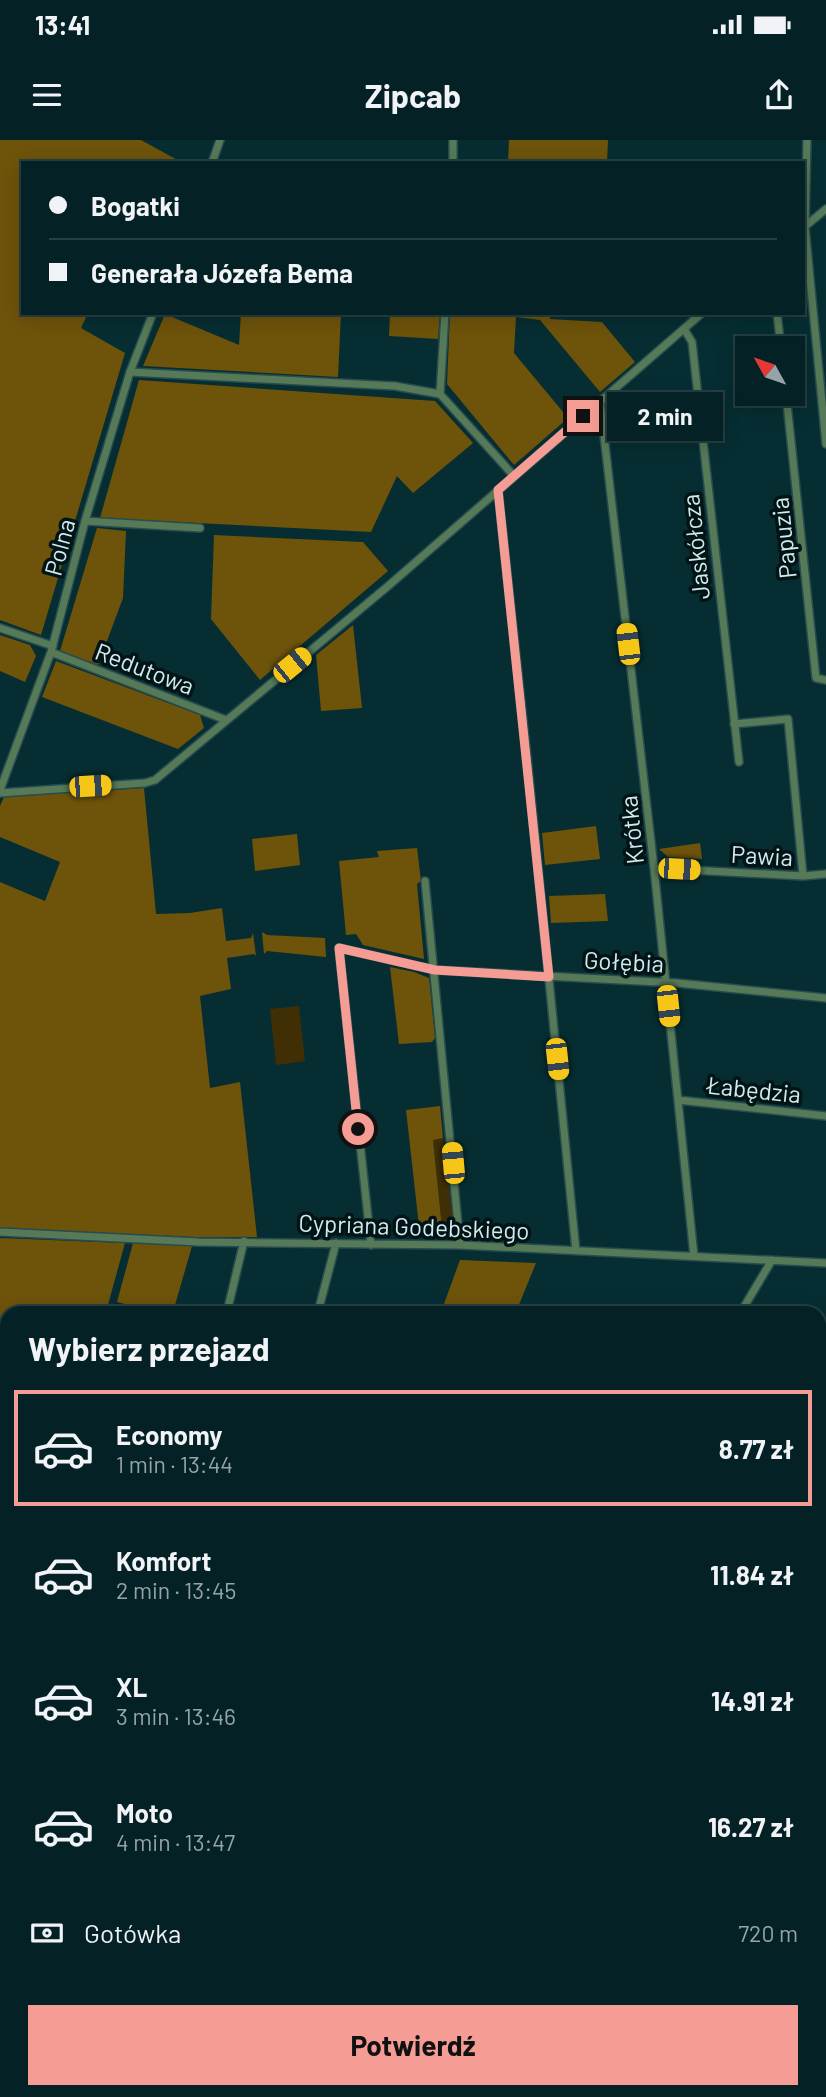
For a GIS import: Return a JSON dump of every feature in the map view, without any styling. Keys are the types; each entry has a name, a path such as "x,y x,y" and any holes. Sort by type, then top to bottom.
{"street":[{"path":"213,161 220,140"},
{"path":"453,140 453,161"},
{"path":"805,199 807,140"},
{"path":"805,227 826,209"},
{"path":"805,238 826,444"},
{"name":"Polna","path":"0,791 52,649 85,521 130,372 152,315"},
{"path":"440,394 445,315"},
{"path":"0,791 145,783 155,780 498,490 700,315"},
{"path":"777,315 780,336"},
{"name":"Jaskółcza","path":"684,329 692,342 739,762"},
{"path":"130,372 395,386 440,394 514,476"},
{"name":"Krótka","path":"600,401 654,868 694,1256"},
{"name":"Papuzia","path":"787,406 816,678 826,680"},
{"path":"498,490 576,1251"},
{"path":"85,521 200,528"},
{"name":"Redutowa","path":"0,628 226,720"},
{"path":"734,724 788,719 803,876"},
{"name":"Pawia","path":"654,868 803,876 826,874"},
{"path":"425,881 460,1245"},
{"name":"Gołębia","path":"371,1245 339,948 435,970 666,983 826,998"},
{"name":"Łabędzia","path":"678,1100 826,1116"},
{"name":"Cypriana Godebskiego","path":"0,1232 97,1238 460,1245 826,1263"},
{"path":"228,1306 244,1241"},
{"path":"320,1306 336,1244"},
{"path":"745,1306 772,1260"}],"shaded area":[{"path":"0,140 141,140 179,161 21,161 21,315 87,315 81,328 125,353 41,635 0,620"},
{"path":"509,140 608,140 607,161 508,161"},
{"path":"165,315 239,345 241,315 341,315 338,377 143,366"},
{"path":"390,315 440,315 438,339 389,336"},
{"path":"450,315 550,315 550,319 602,322 635,362 600,392 540,320 516,317 514,353 568,418 514,465 447,384"},
{"path":"139,380 435,401 473,443 413,493 397,476 371,532 100,518"},
{"path":"97,528 126,531 123,598 98,665 60,651"},
{"path":"214,535 363,542 388,571 260,680 211,619"},
{"path":"353,625 362,708 321,711 316,655"},
{"path":"0,635 30,645 36,656 25,682 0,671"},
{"path":"56,661 200,715 204,728 178,749 42,697"},
{"path":"144,788 156,914 222,908 226,941 251,938 253,933 256,956 254,954 227,958 231,989 200,996 210,1088 240,1082 257,1237 193,1237 0,1228 0,882 45,901 60,862 0,837 0,806 4,797"},
{"path":"596,826 600,859 545,865 542,833"},
{"path":"297,834 300,865 255,871 252,839"},
{"path":"700,843 702,859 668,857 659,849"},
{"path":"417,848 421,881 417,884 424,959 363,945 356,934 346,935 339,861 379,857 377,851"},
{"path":"605,894 608,921 551,923 549,896"},
{"path":"262,932 267,935 325,938 326,957 267,951 264,954"},
{"path":"390,967 429,978 435,1038 432,1042 399,1044"},
{"path":"299,1006 305,1061 276,1065 270,1009"},
{"path":"440,1106 443,1138 433,1140 443,1237 420,1235 406,1110"},
{"path":"443,1138 454,1229 447,1237 443,1237 433,1139"},
{"path":"0,1238 125,1243 108,1306 0,1306"},
{"path":"133,1243 192,1246 175,1306 133,1306 117,1302"},
{"path":"460,1260 536,1263 518,1306 443,1306"}],"route":[{"path":"358,1129 339,948 435,970 549,977 498,490 583,416"}]}
